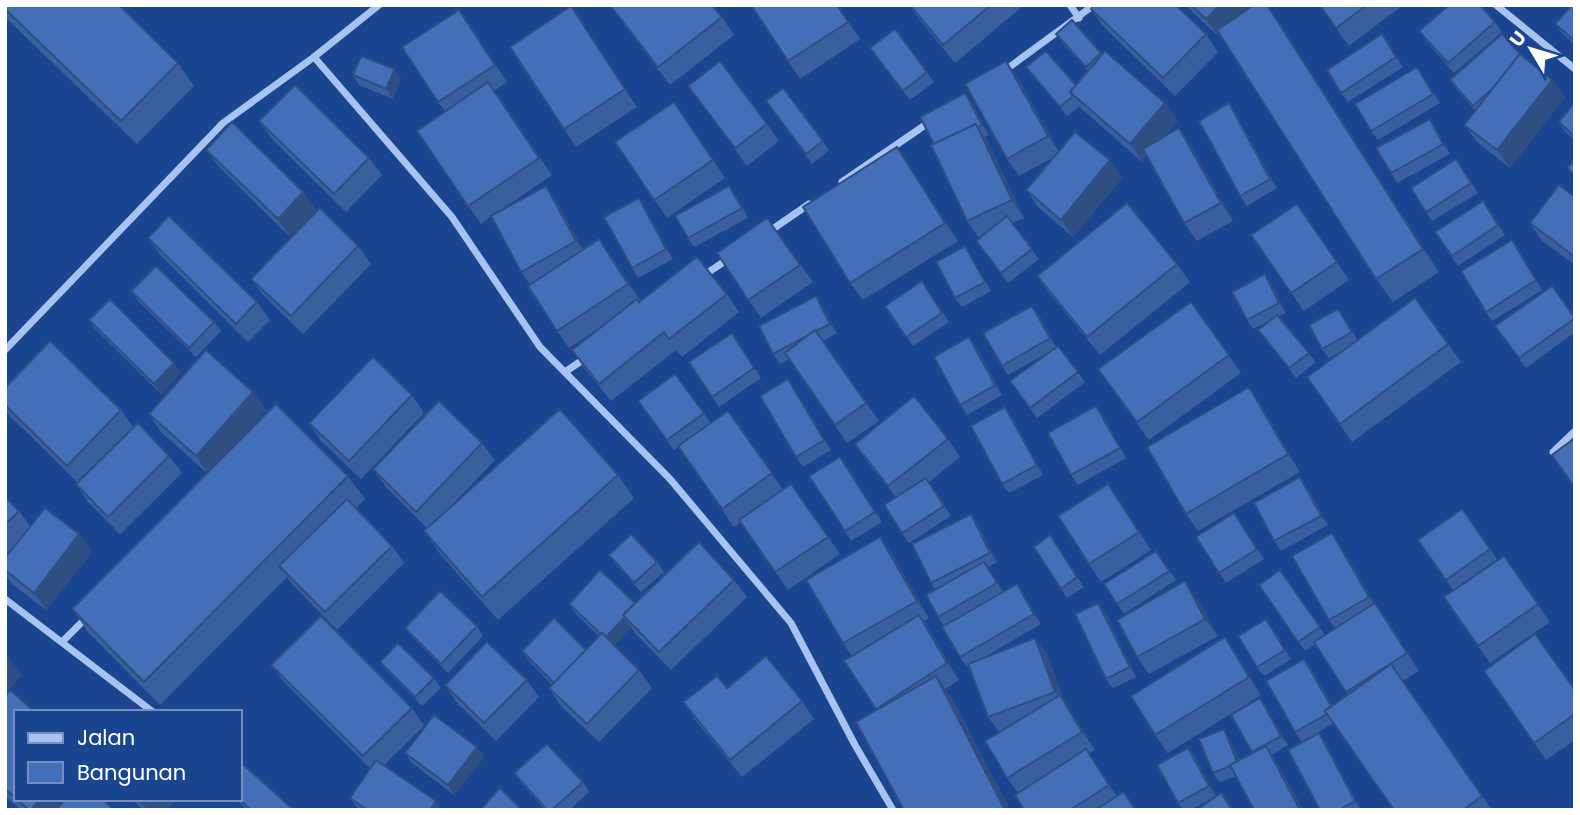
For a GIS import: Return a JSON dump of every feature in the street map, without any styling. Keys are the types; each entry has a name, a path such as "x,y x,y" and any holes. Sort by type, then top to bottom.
{"street":[{"path":"5,350 223,123 314,57 379,5"},
{"path":"1070,5 1079,18"},
{"path":"1002,72 1094,5"},
{"path":"1496,5 1575,69"},
{"path":"314,57 453,217 540,347 670,479 791,624 893,810"},
{"path":"835,187 933,119"},
{"path":"755,241 813,201"},
{"path":"699,279 744,248"},
{"path":"565,372 598,349"},
{"path":"1553,452 1575,431"},
{"path":"5,600 63,641 150,710"},
{"path":"63,641 90,613"}],"building":[{"path":"5,5 119,5 178,63 121,121 5,9"},
{"path":"610,5 712,5 722,17 658,67"},
{"path":"751,5 837,5 848,22 788,61"},
{"path":"910,5 991,5 943,45"},
{"path":"1094,5 1176,5 1206,34 1163,78 1091,9"},
{"path":"1191,5 1220,5 1206,19"},
{"path":"1254,5 1267,5 1423,249 1376,279 1217,30"},
{"path":"1320,5 1367,5 1336,28"},
{"path":"1449,5 1480,5 1495,22 1448,63 1419,31"},
{"path":"1575,5 1573,39 1555,24"},
{"path":"571,6 625,89 564,129 510,47"},
{"path":"459,10 495,65 438,102 402,47"},
{"path":"1072,20 1101,53 1086,67 1056,34"},
{"path":"895,29 927,72 903,91 870,48"},
{"path":"1382,34 1396,57 1341,93 1327,70"},
{"path":"1502,34 1521,55 1492,89 1473,106 1450,80"},
{"path":"1046,51 1076,85 1070,92 1073,96 1060,107 1026,67"},
{"path":"1105,51 1165,103 1130,144 1070,92"},
{"path":"1520,54 1552,80 1497,150 1464,125"},
{"path":"361,56 395,69 386,89 353,75"},
{"path":"720,61 767,124 735,148 688,86"},
{"path":"1006,61 1048,136 1007,159 965,84"},
{"path":"1417,67 1433,94 1371,131 1355,104"},
{"path":"488,82 539,158 468,206 417,131"},
{"path":"295,85 369,158 334,194 259,121"},
{"path":"783,88 823,141 806,154 766,101"},
{"path":"965,93 982,125 978,127 976,124 934,144 920,117"},
{"path":"674,102 713,160 654,200 615,142"},
{"path":"1575,102 1575,137 1559,122"},
{"path":"1229,103 1270,179 1240,196 1199,121"},
{"path":"1430,119 1443,144 1391,173 1376,148"},
{"path":"232,122 303,192 278,219 206,150"},
{"path":"976,124 1012,200 967,221 931,145"},
{"path":"1179,128 1221,203 1184,223 1143,149"},
{"path":"1075,132 1110,160 1061,220 1026,190"},
{"path":"897,147 945,223 850,283 803,207"},
{"path":"1456,159 1471,183 1426,212 1411,188"},
{"path":"1575,159 1575,175 1567,168"},
{"path":"1559,185 1575,197 1575,257 1530,223"},
{"path":"546,186 576,241 521,272 491,216"},
{"path":"729,186 742,208 688,238 675,216"},
{"path":"639,198 666,249 632,268 604,217"},
{"path":"1483,201 1498,225 1452,256 1435,232"},
{"path":"1127,203 1177,264 1087,337 1037,276"},
{"path":"1297,204 1337,262 1291,293 1251,235"},
{"path":"320,208 358,246 291,316 251,279"},
{"path":"169,216 257,302 236,324 148,238"},
{"path":"1007,216 1032,249 1001,273 976,241"},
{"path":"767,218 800,265 748,300 717,253"},
{"path":"599,239 628,284 557,331 528,286"},
{"path":"1512,240 1536,280 1486,312 1461,271"},
{"path":"965,246 985,282 955,298 936,262"},
{"path":"697,257 727,294 669,339 664,332 599,384 572,350 637,299 639,302"},
{"path":"156,266 214,322 189,348 131,291"},
{"path":"1265,274 1279,303 1247,320 1232,292"},
{"path":"922,281 942,313 906,337 885,306"},
{"path":"1552,286 1575,318 1519,358 1495,326"},
{"path":"816,296 830,324 773,354 759,326"},
{"path":"1415,298 1448,344 1340,424 1307,377"},
{"path":"110,299 174,363 154,384 89,320"},
{"path":"1191,302 1229,355 1137,422 1098,369"},
{"path":"1032,306 1050,338 1002,366 983,333"},
{"path":"1338,309 1352,332 1322,349 1309,325"},
{"path":"1277,315 1309,353 1289,368 1258,330"},
{"path":"815,330 866,403 835,425 785,353"},
{"path":"732,333 754,368 712,397 689,362"},
{"path":"969,337 995,385 960,405 934,357"},
{"path":"50,341 121,410 67,466 5,405 5,388"},
{"path":"1058,346 1078,372 1030,408 1010,381"},
{"path":"206,350 253,392 196,456 149,414"},
{"path":"373,357 412,395 349,461 309,423"},
{"path":"675,374 704,413 667,440 638,401"},
{"path":"788,379 824,440 796,457 760,396"},
{"path":"1249,387 1288,454 1186,514 1147,447"},
{"path":"914,396 948,439 888,486 855,444"},
{"path":"439,401 482,443 416,512 373,469"},
{"path":"276,404 348,476 144,682 72,609"},
{"path":"1096,406 1120,448 1071,475 1048,433"},
{"path":"1005,407 1037,465 1002,484 971,426"},
{"path":"560,409 618,475 482,597 424,531"},
{"path":"728,411 772,473 722,509 678,446"},
{"path":"138,423 169,456 108,517 76,484"},
{"path":"1575,438 1575,488 1552,455"},
{"path":"840,457 875,512 845,531 809,476"},
{"path":"1300,477 1321,516 1274,541 1254,503"},
{"path":"926,478 944,506 902,533 884,505"},
{"path":"791,484 828,537 775,572 739,520"},
{"path":"1108,484 1139,532 1089,564 1058,516"},
{"path":"5,497 19,511 5,525"},
{"path":"347,499 392,546 325,612 279,566"},
{"path":"45,508 79,534 34,593 5,570 5,558"},
{"path":"1462,509 1490,549 1446,580 1418,540"},
{"path":"1234,513 1257,549 1219,573 1196,537"},
{"path":"971,514 990,553 931,583 912,544"},
{"path":"1332,533 1369,597 1329,620 1292,556"},
{"path":"631,534 657,562 634,583 609,555"},
{"path":"1050,535 1077,577 1061,589 1034,547"},
{"path":"880,537 917,601 843,643 806,580"},
{"path":"699,542 734,580 659,652 623,615"},
{"path":"1156,551 1169,571 1117,604 1104,584"},
{"path":"1504,556 1538,604 1478,646 1444,597"},
{"path":"984,562 997,583 938,617 926,595"},
{"path":"600,570 635,603 606,637 569,604"},
{"path":"1280,570 1320,627 1298,642 1259,585"},
{"path":"1185,581 1205,619 1137,657 1117,620"},
{"path":"1017,584 1034,614 960,657 942,627"},
{"path":"440,591 477,626 441,664 405,628"},
{"path":"1098,603 1130,667 1106,679 1075,614"},
{"path":"1375,603 1407,653 1346,692 1314,642"},
{"path":"919,615 947,663 876,709 844,661"},
{"path":"321,616 412,708 363,756 271,665"},
{"path":"554,618 586,650 554,683 522,651"},
{"path":"1266,619 1285,650 1257,667 1238,636"},
{"path":"602,633 639,670 587,724 549,688"},
{"path":"1535,634 1575,690 1575,714 1534,743 1484,671"},
{"path":"1225,637 1249,677 1155,735 1131,696"},
{"path":"1035,638 1055,692 988,717 968,664"},
{"path":"487,642 527,680 484,723 445,685"},
{"path":"398,643 434,678 415,697 380,662"},
{"path":"766,656 802,701 730,760 683,702 717,676 727,688"},
{"path":"1304,659 1331,706 1325,711 1327,714 1295,732 1266,681"},
{"path":"1391,664 1482,796 1463,810 1394,810 1325,711"},
{"path":"936,676 1005,810 904,810 856,722"},
{"path":"10,690 33,710 14,710 14,796 5,789 5,696"},
{"path":"1060,695 1082,732 1007,778 985,741"},
{"path":"1260,698 1281,736 1252,752 1231,715"},
{"path":"434,715 477,747 448,785 405,753"},
{"path":"1224,729 1237,762 1213,773 1199,739"},
{"path":"1319,733 1355,801 1339,810 1320,810 1288,750"},
{"path":"547,744 583,782 552,810 547,810 514,773"},
{"path":"1266,746 1300,810 1254,810 1230,765"},
{"path":"1188,748 1209,786 1178,803 1157,765"},
{"path":"1086,749 1109,785 1070,810 1024,810 1015,795"},
{"path":"376,760 436,801 430,810 367,810 350,798"},
{"path":"242,764 294,810 251,810 241,801"},
{"path":"500,788 522,810 480,810"},
{"path":"1124,792 1135,810 1095,810"},
{"path":"1221,793 1232,810 1197,810"},
{"path":"19,801 38,801 29,810"},
{"path":"63,801 104,801 114,810 56,810"}]}
